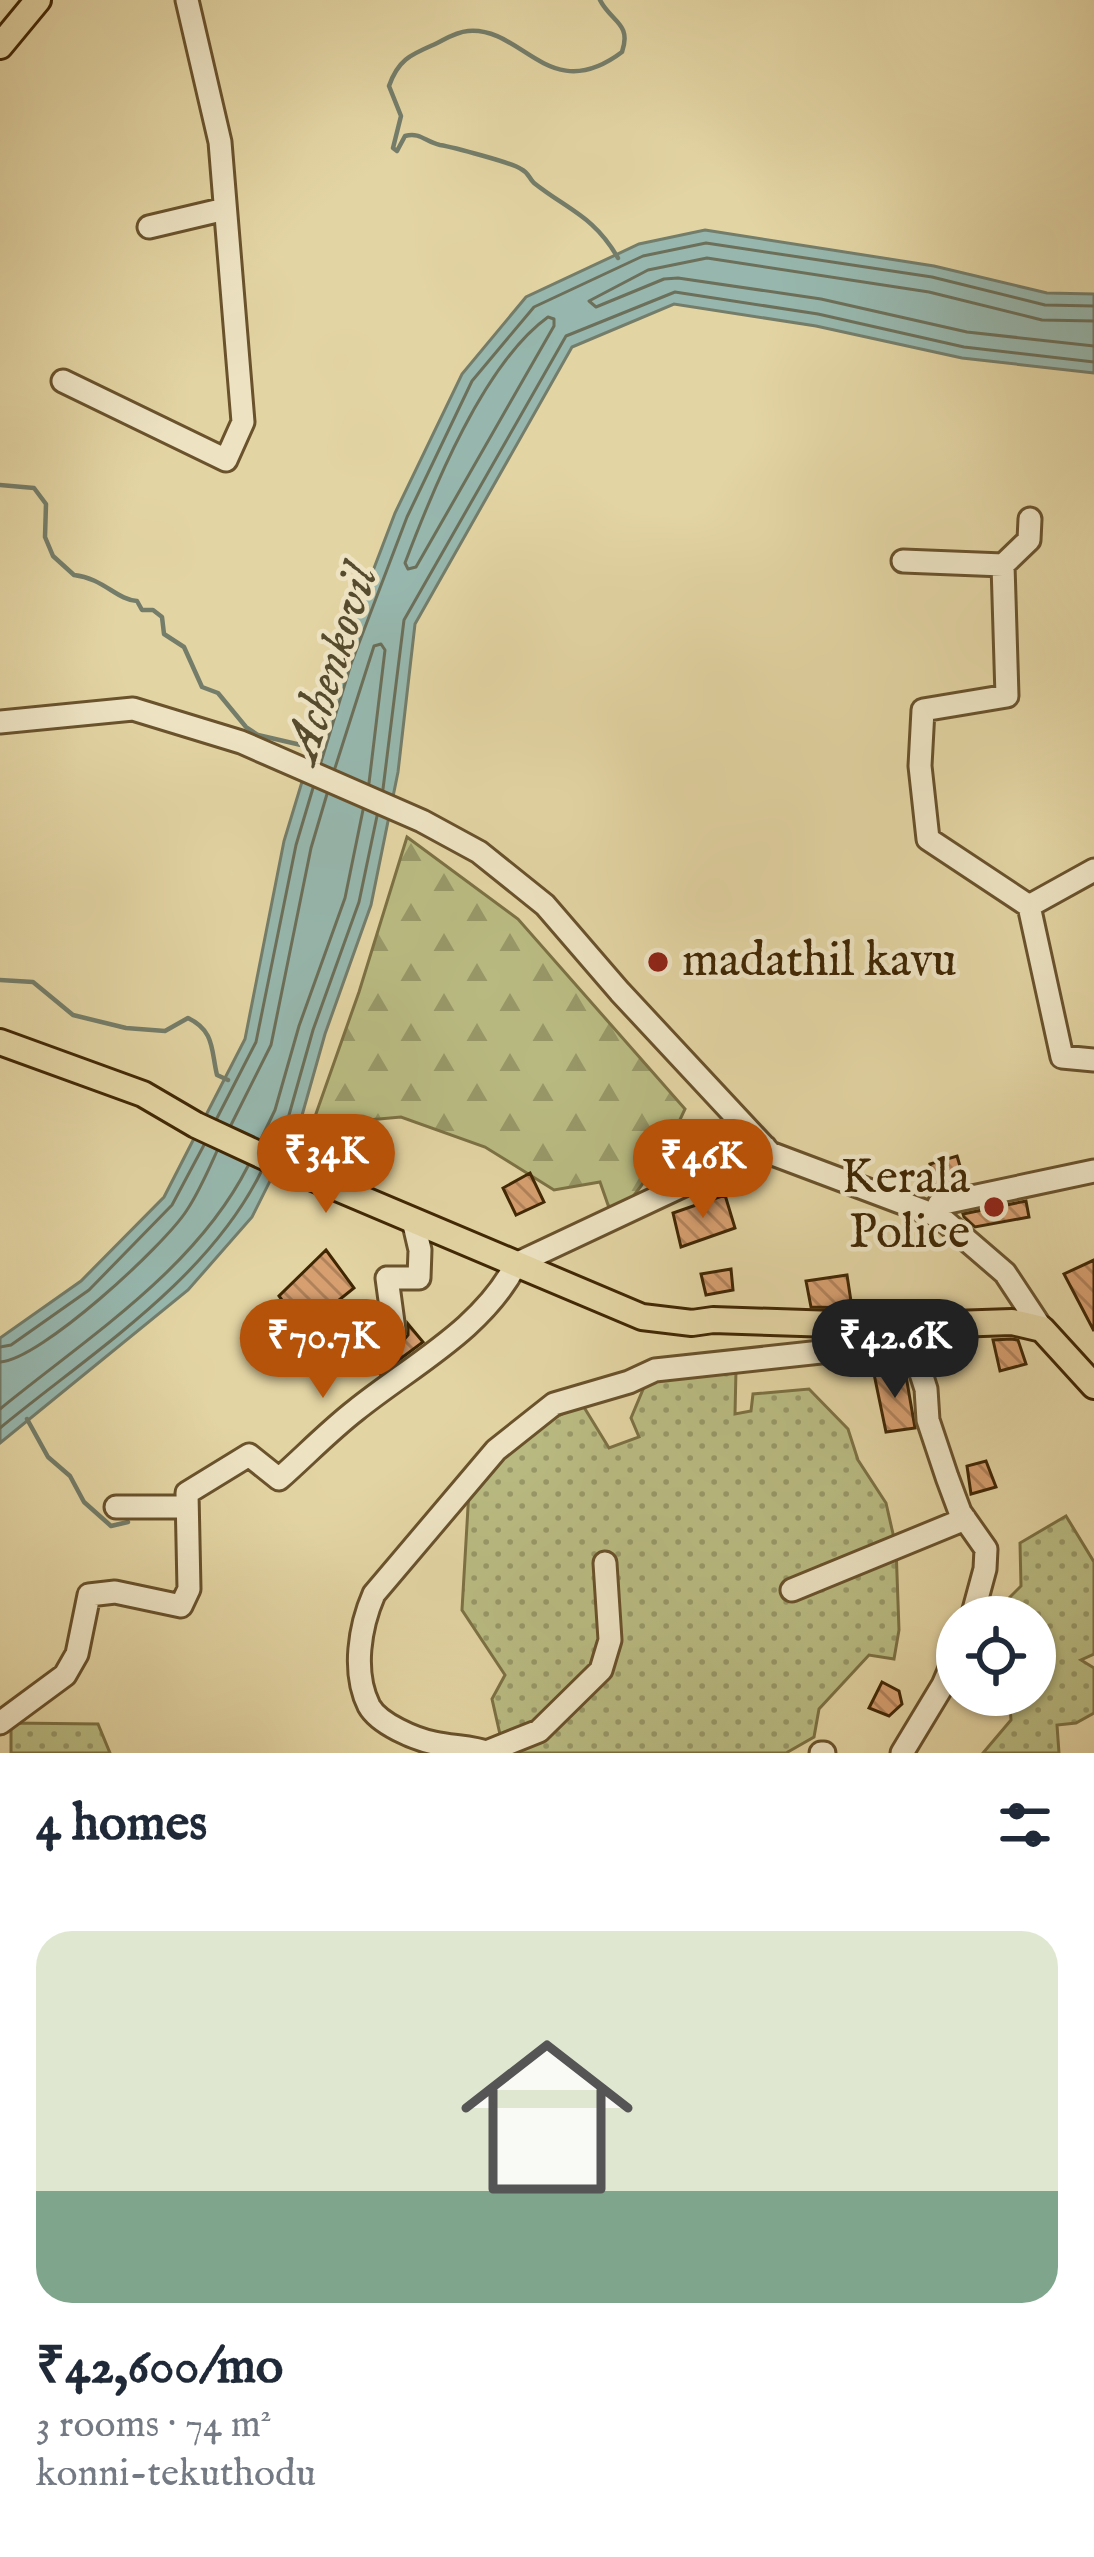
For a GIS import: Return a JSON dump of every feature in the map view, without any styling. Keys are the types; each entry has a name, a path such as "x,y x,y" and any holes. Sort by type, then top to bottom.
{"main road":[{"path":"0,46 38,0"},
{"path":"0,1042 143,1094 280,1164 642,1317 894,1335 986,1321 1042,1330 1094,1386"}],"street":[{"path":"63,381 226,460 243,422 220,142 187,0"},
{"path":"149,227 225,209"},
{"path":"903,562 1003,565 1029,541 1030,519"},
{"path":"1003,565 1007,696 923,710 920,766 928,839 1029,906 1062,1057 1094,1060"},
{"path":"0,722 133,709 241,742 422,821 479,852 545,905 770,1153 940,1217 1005,1273 1042,1330"},
{"path":"1029,906 1094,870"},
{"path":"0,1723 65,1675 77,1654 89,1595 115,1592 181,1606 189,1589 187,1493 249,1455 279,1480 354,1411 467,1326 503,1289 516,1264 765,1147"},
{"path":"939,1204 1094,1171"},
{"path":"394,1330 387,1278 419,1278 420,1250 405,1217"},
{"path":"605,1562 610,1640 601,1670 539,1731 489,1752 430,1743 382,1720 369,1706 359,1662 364,1617 374,1594 496,1450 554,1404 656,1370 894,1335 897,1358 918,1364 923,1375 928,1420 965,1520 986,1549 976,1596"},
{"path":"116,1507 187,1508"},
{"path":"792,1590 965,1520"},
{"path":"902,1753 936,1691"}],"green space":[{"path":"407,837 518,919 685,1109 662,1158 614,1222 600,1182 554,1190 485,1147 401,1117 312,1125"},
{"path":"736,1370 735,1414 751,1411 753,1394 809,1389 848,1429 858,1460 886,1503 896,1547 899,1630 894,1659 869,1655 819,1709 814,1737 786,1753 518,1753 502,1743 492,1699 505,1675 462,1610 469,1490 533,1429 582,1404 609,1448 639,1437 631,1418 647,1380"},
{"path":"1066,1516 1094,1562 1094,1654 1081,1660 1094,1668 1094,1713 1076,1723 1057,1725 1059,1753 983,1753 1011,1716 1056,1716 1056,1596 1011,1596 1021,1586 1020,1543"},
{"path":"11,1723 98,1724 110,1753 11,1753"}],"water":[{"path":"705,230 934,266 1047,293 1094,294 1094,373 962,358 816,326 674,304 572,347 415,624 398,772 371,905 325,1034 301,1119 252,1217 188,1290 0,1443 0,1338 81,1281 164,1197 245,1039 284,841 339,660 395,513 462,374 526,297 639,244"}],"building":[{"path":"957,1156 965,1183 937,1189 930,1164"},
{"path":"530,1173 544,1202 516,1215 503,1188"},
{"path":"725,1195 735,1228 681,1247 673,1213"},
{"path":"1026,1201 1029,1217 975,1227 963,1214"},
{"path":"326,1250 354,1288 303,1329 279,1296"},
{"path":"1094,1260 1094,1331 1064,1274"},
{"path":"731,1269 733,1290 706,1295 701,1274"},
{"path":"847,1275 852,1308 811,1307 806,1281"},
{"path":"408,1324 423,1342 380,1374 362,1357 381,1338 389,1344 402,1342"},
{"path":"993,1340 1018,1340 1026,1364 1000,1371"},
{"path":"891,1370 906,1376 915,1428 886,1432 874,1374"},
{"path":"986,1461 996,1487 971,1494 967,1466"},
{"path":"882,1682 899,1691 902,1704 889,1716 869,1708"}],"waterway":[{"path":"397,151 393,148 401,116 389,86 406,60 468,31 505,40 556,68 597,67 622,52 624,42 622,29 600,0"},
{"path":"397,151 405,136 415,135 516,166 590,223 618,258"},
{"name":"Achenkovil","path":"0,485 34,488 46,504 45,537 53,556 74,575 93,580 162,617 164,634 184,647 202,687 218,693 246,727 258,735 314,748"},
{"path":"0,980 33,982 73,1015 126,1028 165,1031 188,1018 207,1035 217,1075 228,1080"},
{"path":"27,1419 48,1457 70,1476 84,1502 111,1526 128,1522"}],"place":[{"name":"madathil kavu","path":"658,962"},
{"name":"Kerala Police","path":"994,1207"}]}
